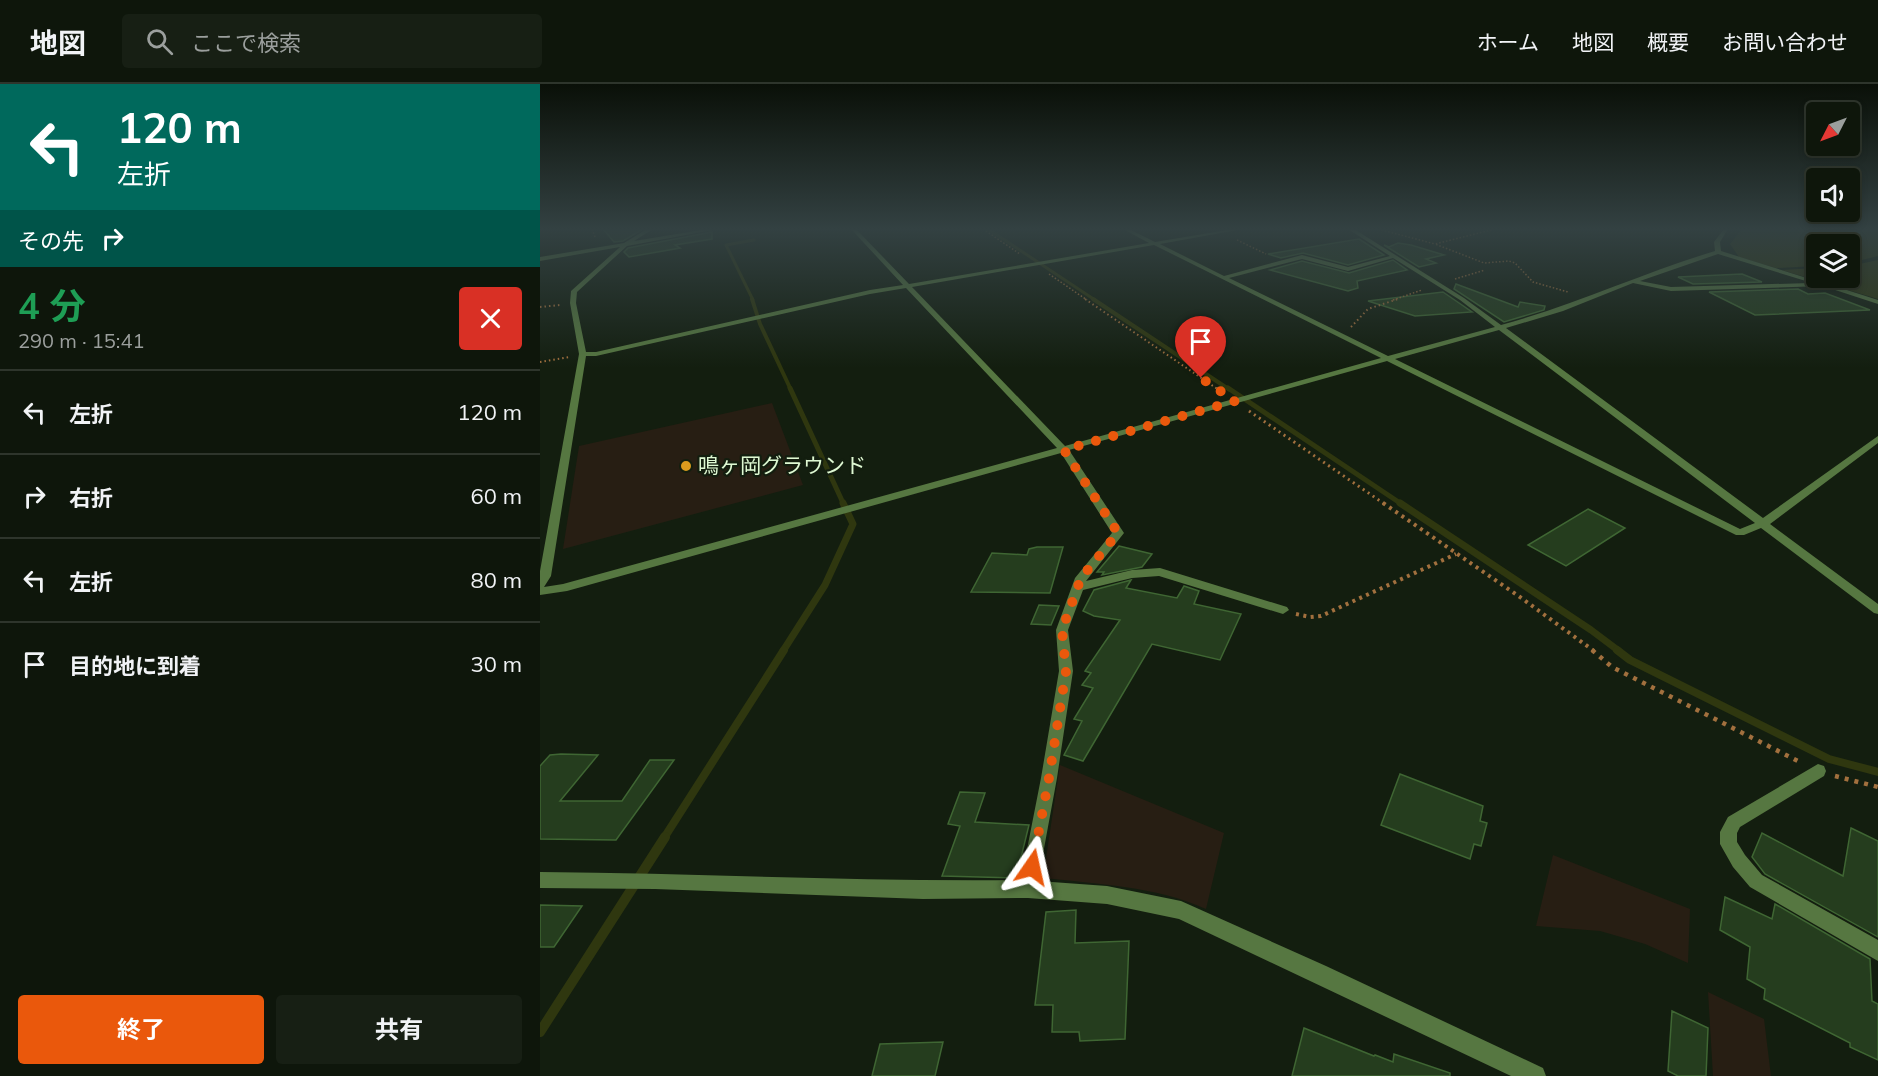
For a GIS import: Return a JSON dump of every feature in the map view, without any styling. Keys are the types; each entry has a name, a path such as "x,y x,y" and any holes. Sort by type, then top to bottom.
{"street":[{"path":"540,584 545,576 583,354 573,303 574,291 591,275"},
{"path":"898,275 1064,450 1118,533 1081,578 1062,630 1066,671 1028,889"},
{"path":"583,354 596,354 735,323 777,311 966,275"},
{"path":"1217,275 1740,533 1762,524 1878,438"},
{"path":"1222,278 1233,275"},
{"path":"1426,275 1499,327 1878,610"},
{"path":"540,591 563,588 1538,317 1648,275"},
{"path":"1631,281 1671,289 1806,285"},
{"path":"1835,288 1878,302"},
{"path":"1078,587 1131,574 1160,572 1283,610"},
{"path":"1818,771 1734,822 1728,832 1729,844 1739,861 1756,881 1878,951"},
{"path":"540,880 656,881 923,890 1028,889 1107,895 1181,910 1319,972 1535,1076"}],"path":[{"path":"1051,275 1582,641 1612,667 1818,771 1878,787"},
{"path":"1338,334 1349,330 1360,316 1378,304 1468,275"},
{"path":"1527,275 1533,282 1589,298"},
{"path":"540,307 573,303"},
{"path":"540,362 583,354"},
{"path":"1283,610 1310,617 1321,616 1456,554"}],"shaded area":[{"path":"1860,275 1878,275 1878,299 1842,288 1860,288"},
{"name":"鳴ヶ岡グラウンド","path":"772,403 803,485 563,549 579,446"},
{"path":"1060,765 1224,833 1206,909 1167,895 1146,891 1105,884 1043,878"},
{"path":"1553,855 1690,909 1688,963 1645,944 1600,931 1536,926"},
{"path":"1708,992 1764,1019 1771,1076 1713,1076"}],"building":[{"path":"1290,275 1383,275 1357,281 1358,288 1348,291"},
{"path":"1745,275 1762,282 1693,284 1678,277"},
{"path":"1456,284 1518,307 1520,302 1545,306 1544,310 1504,322 1454,289"},
{"path":"1798,289 1808,294 1825,293 1870,310 1755,315 1709,292"},
{"path":"1443,292 1472,312 1415,316 1368,301"},
{"path":"1588,509 1625,528 1566,566 1528,545"},
{"path":"1119,546 1152,554 1142,567 1102,575 1104,572 1097,572"},
{"path":"1063,547 1050,593 971,592 992,553 1027,555 1029,549"},
{"path":"1131,580 1126,588 1177,598 1184,586 1199,591 1194,604 1241,614 1220,660 1152,644 1083,761 1064,755 1082,721 1074,719 1093,688 1082,685 1091,673 1085,671 1120,620 1094,616 1083,611 1094,590"},
{"path":"1039,605 1059,606 1051,625 1031,624"},
{"path":"550,755 598,755 560,801 622,801 650,760 674,760 616,840 540,839 540,766"},
{"path":"1400,774 1483,806 1480,821 1487,823 1481,846 1474,844 1470,859 1381,825"},
{"path":"960,792 985,793 975,822 1029,825 1016,878 942,876 960,826 948,824"},
{"path":"1851,828 1878,841 1878,937 1765,874 1752,857 1762,833 1843,876"},
{"path":"1725,897 1772,919 1775,904 1870,959 1872,1001 1878,1004 1878,1060 1764,999 1765,989 1747,979 1750,947 1720,930"},
{"path":"540,905 582,906 554,947 540,947"},
{"path":"1076,910 1075,943 1129,941 1125,1039 1080,1041 1079,1032 1052,1032 1053,1005 1035,1005 1046,912"},
{"path":"1672,1011 1708,1028 1706,1076 1678,1076 1668,1071"},
{"path":"1304,1028 1374,1056 1393,1062 1394,1054 1450,1073 1450,1076 1292,1076"},
{"path":"943,1042 935,1076 872,1076 880,1044"}],"waterway":[{"path":"741,275 753,300"},
{"path":"1058,275 1095,300"},
{"path":"752,299 760,324 791,390"},
{"path":"1093,299 1230,390"},
{"path":"790,388 844,505"},
{"path":"1228,388 1402,504"},
{"path":"783,651 825,585 853,524 843,503"},
{"path":"1402,504 1619,651"},
{"path":"664,838 784,650"},
{"path":"1617,650 1630,660 1829,759 1878,772"},
{"path":"540,1032 665,837"}],"place":[{"name":"鳴ヶ岡グラウンド","path":"686,466"}],"route":[{"path":"1032,867 1066,671 1062,630 1081,578 1118,533 1064,450 1235,401 1201,378"}]}
